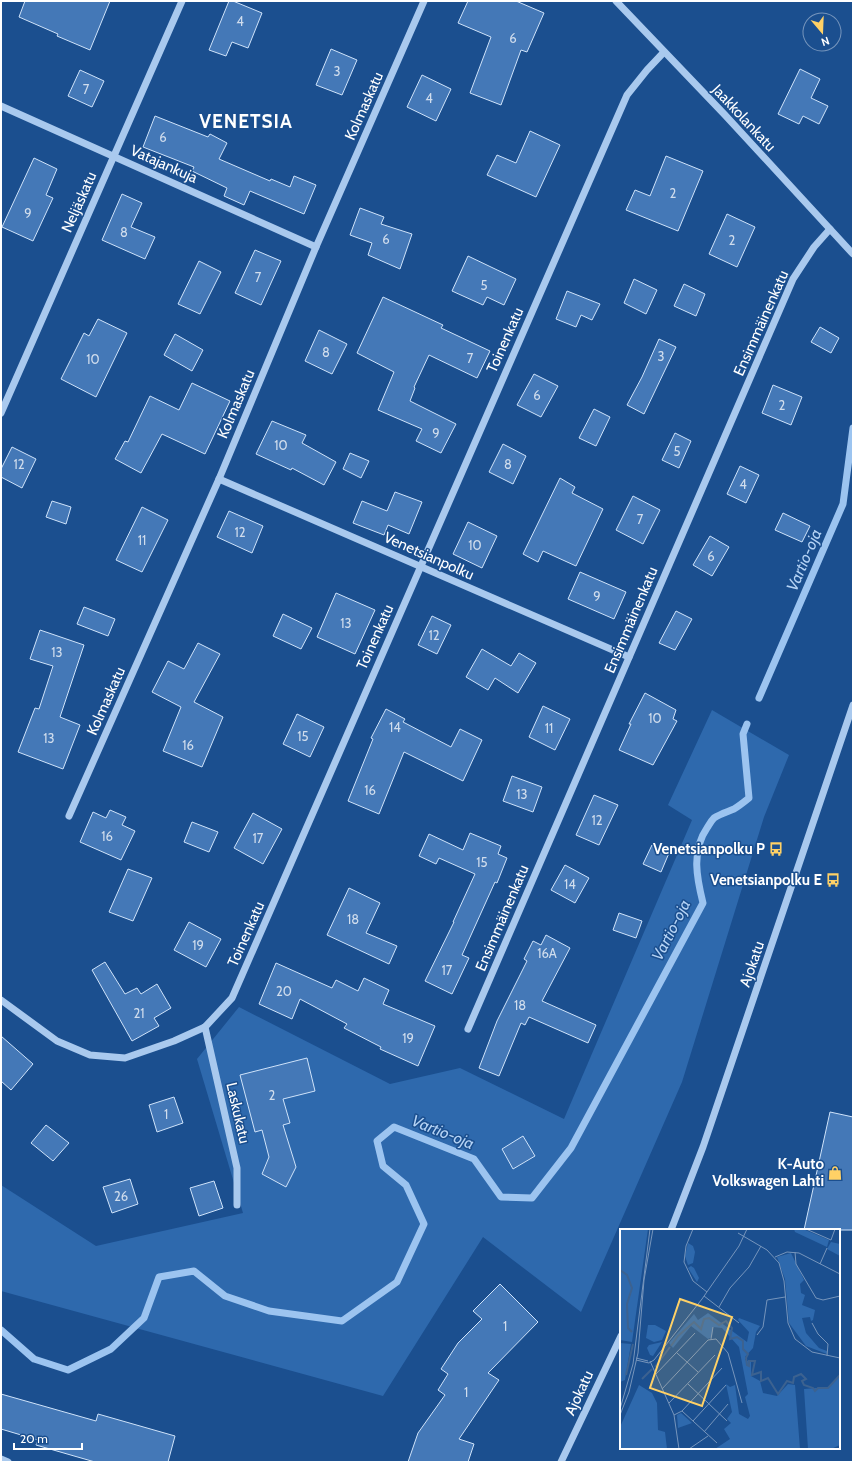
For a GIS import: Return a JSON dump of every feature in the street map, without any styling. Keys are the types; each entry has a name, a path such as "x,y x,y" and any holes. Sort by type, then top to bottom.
{"street":[{"name":"Neljäskatu","path":"1,413 182,1"},
{"name":"Kolmaskatu","path":"69,816 219,479 316,247 424,1"},
{"name":"Jaakkolankatu","path":"616,1 725,115 853,254"},
{"name":"Toinenkatu","path":"1,1000 57,1041 90,1055 124,1058 174,1041 205,1027 232,998 627,95 646,70 664,52"},
{"name":"Vatajankuja","path":"1,106 316,247"},
{"name":"Ensimmäinenkatu","path":"468,1029 793,279 814,247 830,229"},
{"name":"Venetsianpolku","path":"219,479 629,657"},
{"name":"Ajokatu","path":"671,1229 704,1147 853,705"},
{"name":"Laskukatu","path":"205,1027 237,1168 238,1205"},
{"name":"Ajokatu","path":"561,1462 620,1338"},
{"path":"1,1459 8,1462"}],"shaded area":[{"path":"712,710 789,755 764,817 682,1082 581,1312 483,1237 383,1396 1,1291 1,1185 96,1246 243,1213 197,1059 239,1007 390,1084 460,1068 564,1119 692,820 668,805"}],"building":[{"path":"25,1 110,1 90,50 57,36 58,34 19,17"},
{"path":"229,1 233,1 262,13 248,48 232,42 226,56 209,50"},
{"path":"468,1 516,1 544,13 527,52 521,50 501,105 470,93 491,37 458,23"},
{"path":"331,49 357,60 342,95 316,85"},
{"path":"800,69 820,79 811,98 828,106 819,124 803,116 799,124 778,114"},
{"path":"80,70 104,81 92,107 68,96"},
{"path":"422,75 451,89 436,121 407,107"},
{"path":"155,116 208,137 210,134 227,143 219,159 270,181 271,179 290,187 294,176 316,185 304,214 250,191 244,205 224,196 227,188 192,171 194,167 143,147"},
{"path":"530,131 560,145 536,197 487,175 497,155 516,163"},
{"path":"666,156 703,171 678,231 626,210 635,190 650,196"},
{"path":"34,158 57,169 46,195 53,198 33,241 2,227"},
{"path":"122,194 142,203 131,227 155,237 145,259 102,240"},
{"path":"360,208 384,217 381,224 412,234 400,269 368,255 372,243 350,235"},
{"path":"727,214 755,227 737,267 709,254"},
{"path":"255,250 281,261 261,305 235,293"},
{"path":"468,256 516,279 504,305 487,297 483,305 452,291"},
{"path":"199,261 221,272 200,314 178,304"},
{"path":"634,279 657,290 646,314 624,303"},
{"path":"684,284 705,294 696,316 674,306"},
{"path":"567,291 600,304 592,320 581,315 576,327 556,319"},
{"path":"383,297 443,325 441,328 490,351 477,378 429,355 414,387 415,388 410,401 456,424 441,453 416,441 422,429 378,410 394,372 357,353"},
{"path":"98,319 127,333 96,397 61,379 84,333 89,336"},
{"path":"820,327 839,338 831,353 811,342"},
{"path":"319,330 347,344 332,374 305,361"},
{"path":"175,334 203,350 192,371 164,355"},
{"path":"659,339 676,347 644,414 627,405 642,377"},
{"path":"534,374 558,386 541,417 517,405"},
{"path":"192,383 230,401 205,454 162,434 141,473 115,459 125,441 128,442 150,396 179,410"},
{"path":"773,385 802,397 791,425 762,413"},
{"path":"594,409 610,417 596,446 579,438"},
{"path":"272,421 306,435 302,443 336,462 324,485 292,468 291,470 256,454"},
{"path":"675,433 691,441 679,468 662,460"},
{"path":"503,444 526,456 513,484 489,472"},
{"path":"12,447 36,459 22,488 1,477 1,469"},
{"path":"350,453 369,461 361,478 343,469"},
{"path":"740,466 759,475 746,503 727,494"},
{"path":"560,478 575,487 572,493 603,509 576,566 543,551 538,562 523,554"},
{"path":"395,492 422,502 409,534 388,525 384,535 353,523 362,501 387,511"},
{"path":"633,496 660,510 643,544 616,530"},
{"path":"52,501 71,507 66,524 46,517"},
{"path":"142,507 168,520 142,572 116,560"},
{"path":"229,511 263,526 252,553 217,537"},
{"path":"783,513 810,526 802,542 775,530"},
{"path":"468,522 497,536 482,568 453,554"},
{"path":"710,536 729,547 712,576 693,565"},
{"path":"580,572 626,592 614,619 568,599"},
{"path":"336,593 375,610 355,654 317,637"},
{"path":"84,607 115,619 108,636 77,624"},
{"path":"676,611 692,619 675,650 659,643"},
{"path":"283,614 312,628 301,649 273,636"},
{"path":"432,616 451,625 437,654 418,645"},
{"path":"40,630 84,645 60,717 80,725 63,769 18,752 35,708 39,709 53,666 30,659"},
{"path":"198,643 220,654 194,702 223,717 202,767 163,751 181,707 152,692 168,661 184,669"},
{"path":"482,649 511,666 519,653 536,663 518,693 495,678 488,690 466,677"},
{"path":"645,693 676,710 673,719 677,721 653,765 619,750 631,724 629,724"},
{"path":"543,706 570,719 555,750 529,737"},
{"path":"386,709 405,719 403,722 451,747 460,729 482,740 463,781 404,752 379,814 348,801 373,739 371,738"},
{"path":"297,714 324,727 310,757 283,744"},
{"path":"512,776 542,787 533,812 503,801"},
{"path":"594,795 618,805 599,845 576,835"},
{"path":"110,810 126,817 122,825 135,831 121,860 80,842 93,812 106,818"},
{"path":"253,813 282,829 263,864 234,848"},
{"path":"192,822 218,832 209,852 184,842"},
{"path":"470,833 501,846 498,854 507,858 497,883 495,882 462,955 469,958 452,994 425,981 454,922 475,874 439,858 436,864 419,856 429,834 463,850"},
{"path":"652,845 669,853 661,872 643,864"},
{"path":"565,865 589,878 575,903 551,890"},
{"path":"128,869 152,878 133,921 109,912"},
{"path":"349,888 380,903 366,933 397,946 389,964 327,935"},
{"path":"619,913 642,921 636,938 613,930"},
{"path":"189,922 221,939 206,967 174,950"},
{"path":"546,935 570,948 542,1001 596,1025 588,1043 529,1017 525,1025 521,1023 499,1076 479,1068 497,1021 527,961 524,959 533,941 541,945"},
{"path":"105,962 125,994 137,988 141,994 157,984 171,1008 154,1018 159,1026 132,1041 92,970"},
{"path":"276,963 332,988 336,980 358,991 364,978 389,990 383,1004 435,1026 418,1066 380,1049 381,1047 344,1028 347,1024 300,999 292,1019 259,1004"},
{"path":"1,1036 33,1064 11,1090 1,1081"},
{"path":"307,1058 315,1091 283,1099 290,1123 283,1125 296,1167 286,1187 262,1174 269,1157 262,1130 255,1132 240,1075"},
{"path":"174,1097 183,1123 157,1132 149,1105"},
{"name":"K-Auto Volkswagen Lahti","path":"830,1112 853,1117 853,1230 804,1229"},
{"path":"46,1125 69,1143 53,1161 31,1143"},
{"path":"523,1136 535,1156 513,1169 502,1149"},
{"path":"130,1179 138,1204 112,1213 103,1187"},
{"path":"214,1181 223,1208 199,1216 190,1188"},
{"path":"500,1284 538,1322 488,1373 499,1380 459,1439 474,1444 468,1462 408,1462 418,1433 445,1395 438,1390 448,1374 441,1369 458,1343 482,1319 473,1311"},
{"path":"1,1394 96,1421 98,1414 175,1436 168,1462 95,1462 36,1445 38,1440 1,1429"}],"waterway":[{"name":"Vartio-oja","path":"759,698 843,504 853,428"},
{"name":"Vartio-oja","path":"1,1330 34,1359 68,1370 111,1349 144,1318 159,1277 194,1271 225,1296 269,1311 342,1321 397,1282 424,1224 406,1185 383,1166 377,1141 394,1127 474,1159 501,1197 532,1198 571,1148 703,903 697,875 697,856 702,837 714,818 734,809 749,798 743,734 747,724"}],"place":[{"name":"Venetsianpolku P","path":"776,849"},
{"name":"Venetsianpolku E","path":"833,880"},
{"name":"K-Auto Volkswagen Lahti","path":"835,1173"}],"district":[{"name":"VENETSIA","path":"246,121"}]}
